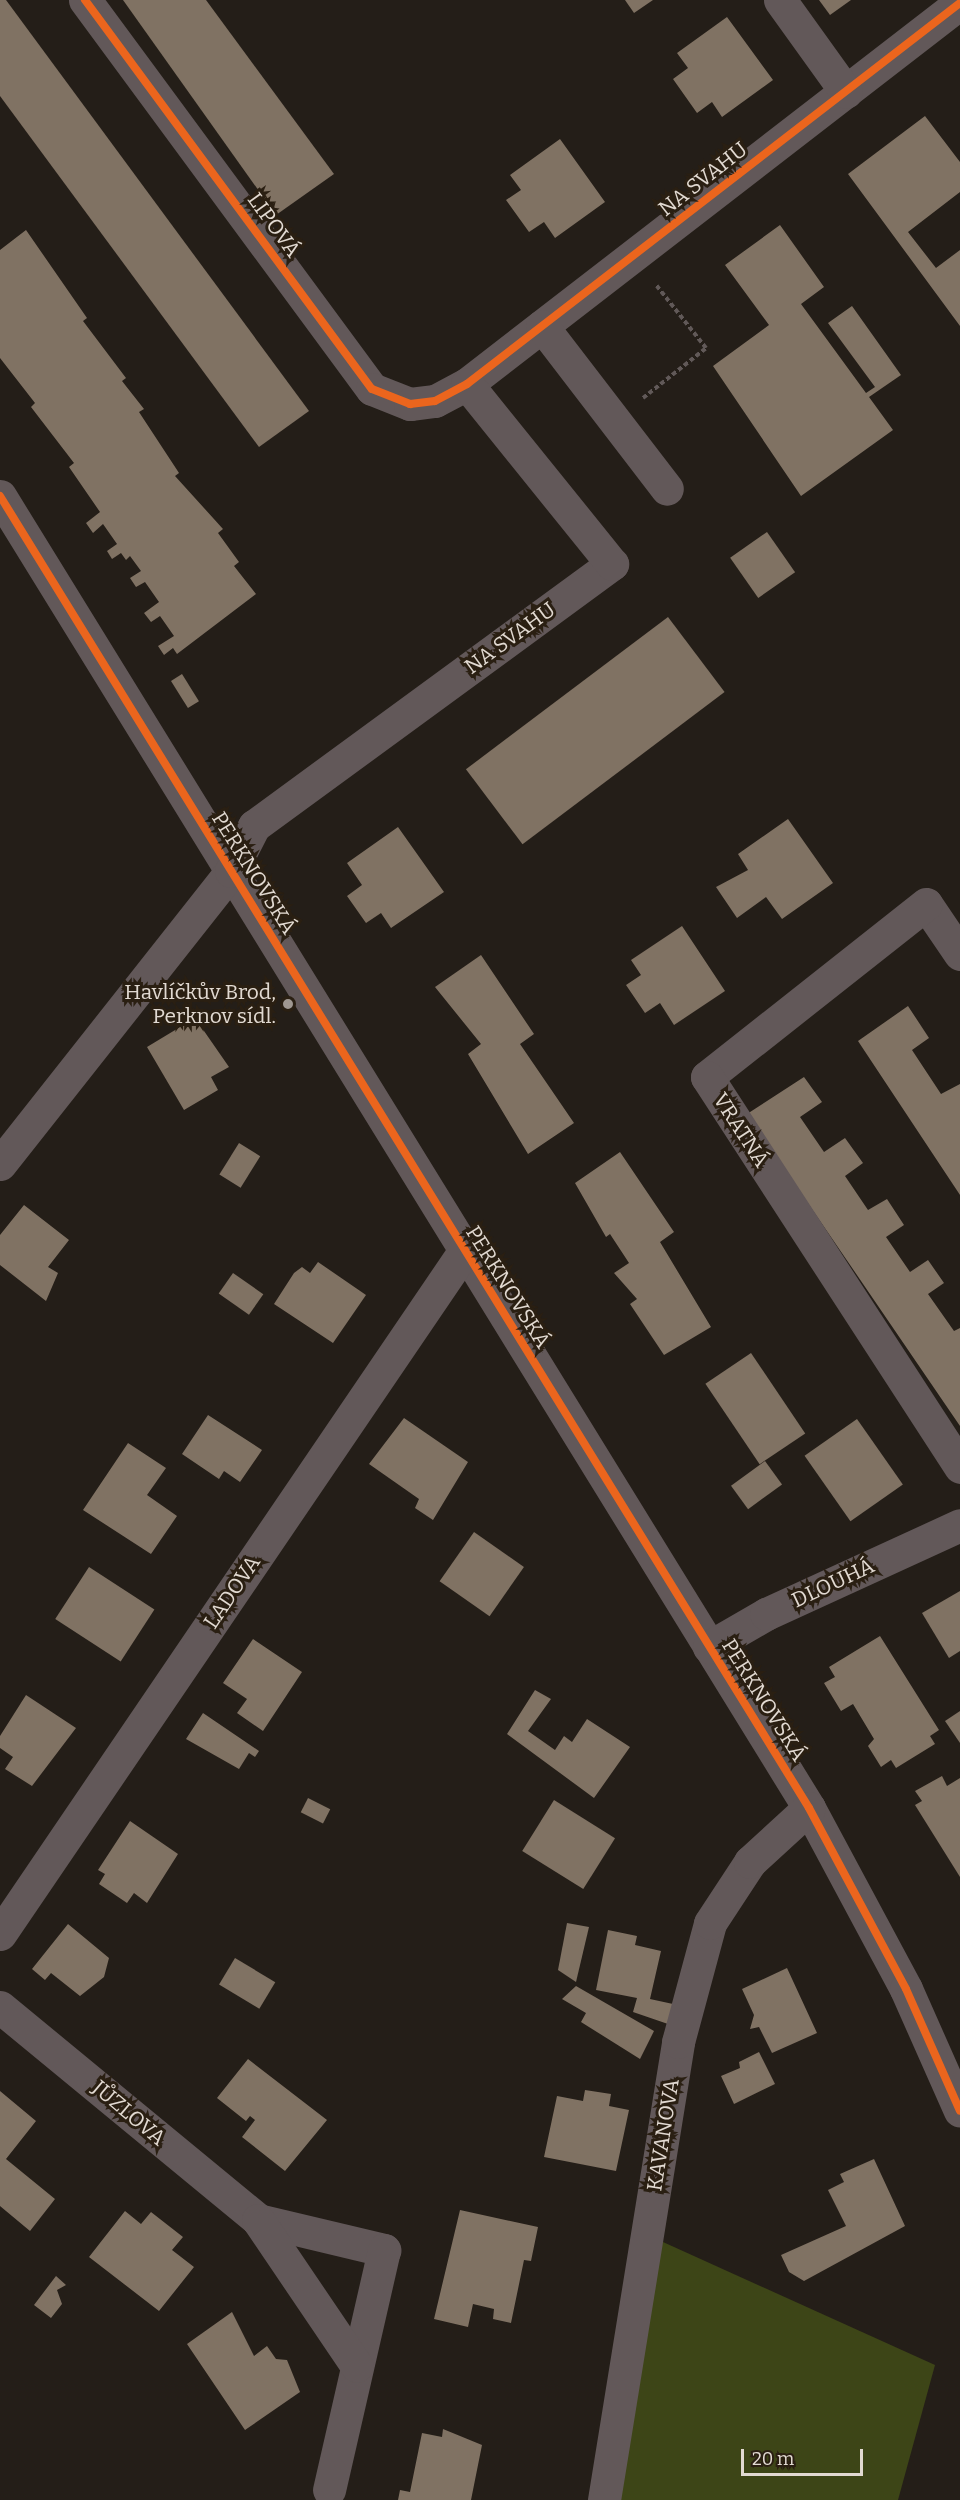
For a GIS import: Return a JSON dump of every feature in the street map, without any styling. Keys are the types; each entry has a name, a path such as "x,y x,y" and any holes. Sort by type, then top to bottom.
{"street":[{"name":"LIPOVÁ","path":"86,0 372,389 410,404 435,401 467,384"},
{"path":"780,0 846,92"},
{"name":"NA SVAHU","path":"231,871 254,826 612,564 467,384 846,92 956,13"},
{"path":"542,326 667,489"},
{"name":"PERKNOVSKÁ","path":"0,496 809,1808 906,1989 960,2111"},
{"path":"0,1164 231,871"},
{"name":"VRATNÁ","path":"960,954 926,904 707,1077 960,1467"},
{"name":"LADOVA","path":"0,1934 465,1250"},
{"name":"DLOUHÁ","path":"709,1647 766,1614 960,1525"},
{"name":"KAVANOVA","path":"604,2500 678,2042 710,1923 750,1862 809,1808"},
{"name":"JŮZLOVA","path":"0,2007 258,2220 357,2366"},
{"name":"JŮZLOVA","path":"258,2220 384,2250 329,2490"}],"path":[{"path":"614,421 706,348 633,256"}],"green space":[{"path":"663,2242 935,2365 898,2500 595,2500 644,2283"}],"building":[{"path":"0,0 6,0 309,411 259,447 0,96"},
{"path":"123,0 206,0 334,174 276,215"},
{"path":"625,0 653,0 634,13"},
{"path":"819,0 851,0 830,15"},
{"path":"727,17 773,80 722,117 712,102 697,113 673,79 688,68 677,53"},
{"path":"925,116 960,162 960,192 908,232 936,268 960,250 960,326 848,174"},
{"path":"560,139 605,202 555,238 544,222 529,232 506,200 521,190 510,175"},
{"path":"780,225 824,287 801,304 866,393 875,387 828,323 852,306 901,375 869,397 893,430 801,496 713,366 769,325 725,265"},
{"path":"26,230 87,318 83,321 126,378 122,381 144,409 139,412 179,473 175,476 223,529 218,533 239,562 234,566 256,594 177,654 173,648 164,655 158,646 174,636 160,616 151,622 144,613 159,602 145,582 136,587 130,578 141,571 130,556 126,560 121,553 112,559 107,551 117,544 103,524 93,533 86,523 100,512 69,467 74,463 31,407 35,403 0,358 0,250"},
{"path":"767,532 795,572 758,598 730,558"},
{"path":"668,617 725,692 523,844 466,769"},
{"path":"182,674 199,701 188,708 171,681"},
{"path":"788,819 833,883 782,919 766,897 737,918 716,887 748,870 738,854"},
{"path":"398,827 444,892 391,928 381,913 366,923 347,896 362,885 347,863"},
{"path":"682,926 725,991 674,1025 660,1003 645,1013 626,985 641,975 631,960"},
{"path":"481,955 534,1034 520,1044 574,1123 528,1154 468,1054 481,1044 435,987"},
{"path":"908,1006 929,1038 912,1050 941,1094 960,1084 960,1195 858,1041"},
{"path":"195,1018 229,1067 211,1077 218,1090 184,1110 147,1047"},
{"path":"804,1077 822,1102 800,1117 824,1152 845,1138 863,1163 845,1176 868,1210 887,1199 904,1225 886,1237 910,1272 928,1260 944,1283 928,1294 954,1331 960,1328 960,1426 747,1114"},
{"path":"239,1143 260,1156 241,1188 219,1174"},
{"path":"620,1152 674,1232 660,1242 711,1327 664,1355 630,1304 637,1299 614,1273 629,1263 610,1234 606,1237 575,1183"},
{"path":"24,1205 69,1240 48,1267 58,1273 46,1301 0,1265 0,1235"},
{"path":"318,1262 366,1295 333,1343 274,1304 294,1273 302,1267 310,1273"},
{"path":"233,1273 263,1294 249,1315 219,1293"},
{"path":"751,1353 805,1433 760,1464 705,1384"},
{"path":"208,1415 262,1450 240,1482 224,1471 219,1479 182,1454"},
{"path":"404,1418 468,1462 433,1520 415,1508 419,1499 369,1464"},
{"path":"857,1419 903,1485 850,1521 805,1456"},
{"path":"128,1443 166,1468 147,1495 177,1516 151,1554 83,1510"},
{"path":"765,1461 782,1484 748,1509 731,1486"},
{"path":"474,1532 524,1567 490,1616 440,1581"},
{"path":"89,1567 154,1609 121,1661 55,1619"},
{"path":"960,1591 960,1651 949,1658 922,1613"},
{"path":"880,1636 939,1730 930,1736 935,1744 896,1768 891,1760 881,1767 868,1746 874,1739 853,1704 841,1711 824,1683 835,1677 829,1667"},
{"path":"253,1639 302,1672 263,1731 237,1713 247,1699 223,1683"},
{"path":"535,1690 551,1699 528,1731 555,1750 564,1736 572,1742 587,1719 630,1747 594,1798 507,1734"},
{"path":"26,1695 76,1728 32,1786 5,1769 13,1757 0,1748 0,1736"},
{"path":"960,1711 960,1743 945,1721"},
{"path":"203,1713 259,1751 255,1757 249,1753 239,1769 186,1739"},
{"path":"942,1776 947,1786 960,1778 960,1877 915,1805 922,1801 915,1791"},
{"path":"308,1798 330,1809 323,1824 301,1812"},
{"path":"554,1800 615,1838 583,1889 522,1851"},
{"path":"130,1821 178,1854 147,1903 134,1893 127,1903 99,1884 105,1874 98,1870"},
{"path":"567,1923 589,1927 576,1982 558,1970"},
{"path":"68,1924 109,1958 104,1977 80,1996 51,1973 45,1980 32,1969"},
{"path":"608,1930 637,1936 635,1945 661,1951 650,1999 673,2004 668,2024 633,2012 637,1998 596,1990"},
{"path":"235,1958 275,1982 259,2009 219,1985"},
{"path":"787,1968 817,2033 772,2053 759,2027 750,2029 754,2015 742,1989"},
{"path":"576,1986 654,2031 640,2059 581,2022 586,2013 562,1999"},
{"path":"759,2052 775,2084 734,2104 721,2076 740,2068 739,2062"},
{"path":"248,2059 327,2120 285,2171 242,2137 255,2120 250,2116 246,2121 217,2098"},
{"path":"585,2090 611,2094 609,2106 629,2110 616,2171 544,2157 557,2096 583,2101"},
{"path":"0,2091 36,2121 6,2159 55,2199 30,2231 0,2206"},
{"path":"874,2159 905,2226 804,2281 789,2272 781,2255 846,2226 828,2190 844,2182 840,2174"},
{"path":"460,2210 538,2227 531,2261 524,2260 511,2323 493,2319 494,2309 473,2304 468,2327 434,2319"},
{"path":"125,2211 141,2224 151,2212 183,2237 172,2250 194,2267 159,2311 89,2257"},
{"path":"56,2276 66,2285 57,2290 62,2304 51,2318 34,2305"},
{"path":"232,2312 254,2356 267,2346 276,2359 287,2360 300,2392 245,2430 187,2344"},
{"path":"443,2429 482,2445 471,2500 398,2500 400,2490 410,2492 422,2433 442,2437"}],"cycle path":[{"path":"85,0 372,389 410,404 435,401 467,384 960,3"},
{"path":"0,496 809,1808 906,1989 960,2111"}],"place":[{"name":"Havlíčkův Brod, Perknov sídl.","path":"288,1004"}]}
